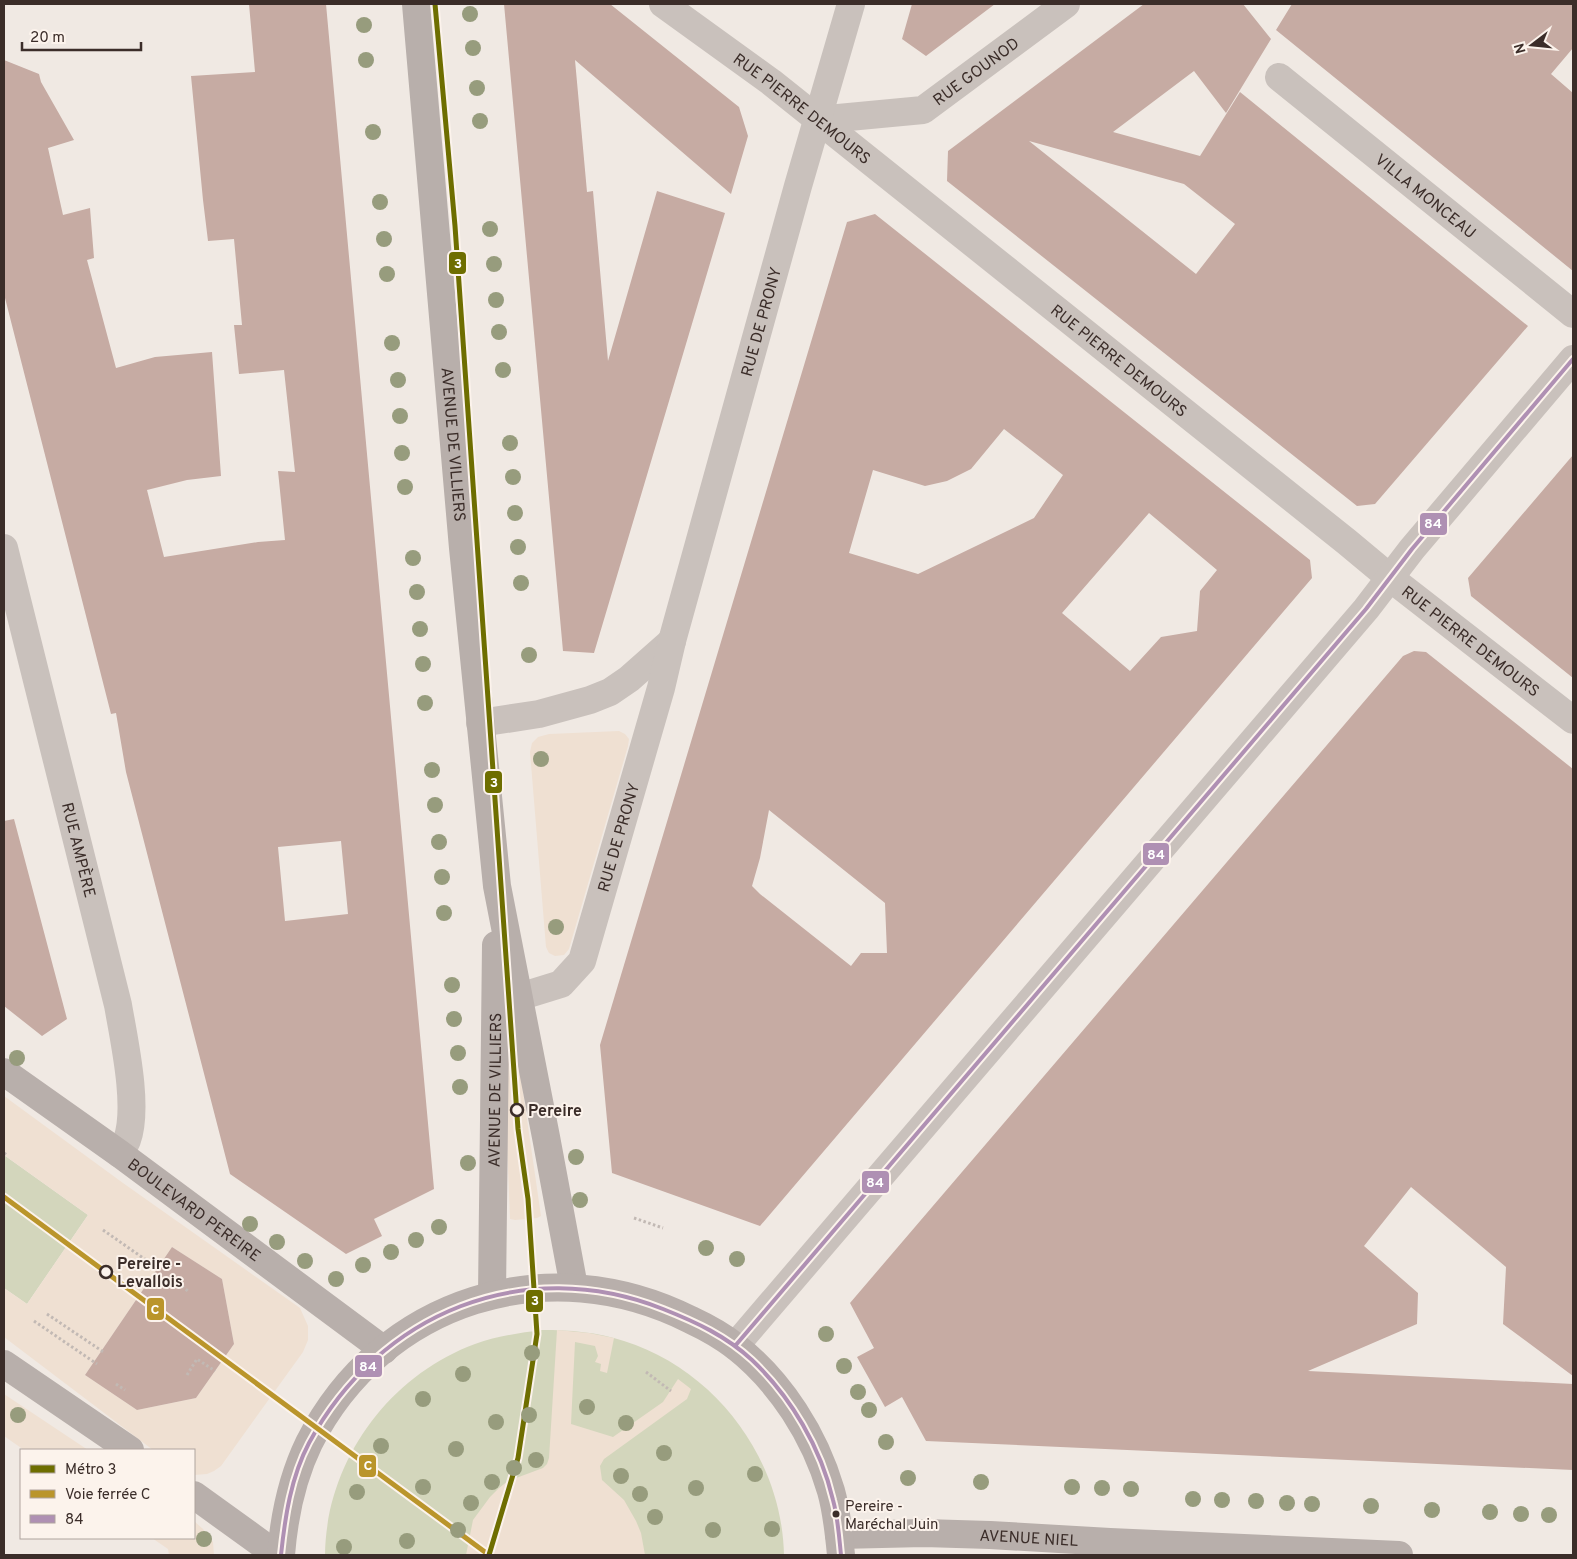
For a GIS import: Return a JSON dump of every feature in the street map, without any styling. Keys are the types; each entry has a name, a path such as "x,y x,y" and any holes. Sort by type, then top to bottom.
{"main road":[{"name":"AVENUE DE VILLIERS","path":"416,4 480,723 497,886 574,1287"},
{"name":"AVENUE DE VILLIERS","path":"492,1295 497,886"},
{"name":"BOULEVARD PEREIRE","path":"4,1072 120,1154 384,1350"},
{"path":"281,1555 283,1529 289,1500 297,1472 309,1444 323,1419 340,1395 359,1373 384,1350 400,1337 436,1316 464,1303 492,1295 527,1289 574,1287 624,1294 665,1307 704,1326 735,1346 765,1374 787,1401 805,1430 820,1460 832,1493 840,1545"},
{"path":"4,1364 129,1449"},
{"path":"195,1495 277,1555"},
{"name":"AVENUE NIEL","path":"840,1545 924,1532 1399,1555"}],"street":[{"name":"RUE PIERRE DEMOURS","path":"663,4 771,82 1389,577 1573,720"},
{"name":"RUE DE PRONY","path":"519,997 561,984 582,961 661,688 672,641 817,120 852,4"},
{"name":"RUE GOUNOD","path":"817,120 923,110 1066,4"},
{"name":"VILLA MONCEAU","path":"1279,77 1573,314"},
{"path":"735,1346 1366,609 1389,577 1573,360"},
{"name":"RUE AMPÈRE","path":"4,548 118,1005 130,1080 131,1120 127,1139 120,1154"},
{"path":"480,723 539,714 590,700 610,692 629,679 672,641"}],"path":[{"path":"4,1153 8,1156"},
{"path":"634,1218 663,1228"},
{"path":"103,1230 158,1269"},
{"path":"182,1286 189,1292"},
{"path":"47,1314 105,1353"},
{"path":"34,1321 97,1364"},
{"path":"187,1375 197,1359 215,1371"},
{"path":"646,1372 671,1391"},
{"path":"116,1384 125,1390"}],"green space":[{"path":"4,1155 88,1215 27,1304 4,1288"},
{"path":"542,1330 583,1332 604,1335 624,1341 657,1355 688,1373 715,1396 738,1423 757,1453 771,1485 780,1519 784,1555 325,1555 328,1521 337,1487 350,1456 368,1427 390,1400 415,1377 444,1358 483,1341"}],"shaded area":[{"path":"619,731 629,739 628,746 569,949 564,955 555,956 549,953 546,947 530,752 532,743 538,737 549,734"},
{"path":"509,995 541,1216 515,1220 510,1219 506,1117"},
{"path":"4,1096 300,1308 308,1326 308,1340 303,1352 221,1466 214,1471 207,1474 195,1475 195,1449 152,1449 4,1337 4,1288 27,1304 88,1215 4,1155","holes":["172,1247 222,1279 234,1344 196,1398 137,1410 85,1375"]},
{"path":"557,1330 614,1338 607,1373 600,1371 601,1364 595,1362 598,1356 595,1346 575,1342 571,1424 613,1437 663,1402 678,1379 691,1389 687,1399 604,1459 600,1466 602,1480 624,1500 636,1521 641,1533 645,1555 466,1555 473,1520 490,1497 508,1481 543,1468 547,1464 549,1458"},
{"path":"4,1394 86,1449 23,1449 4,1436"},
{"path":"195,1522 213,1542 214,1555 169,1555 168,1549 153,1539 195,1539"}],"building":[{"path":"249,4 326,4 434,1189 374,1219 382,1236 346,1254 230,1174 126,772 116,713 111,714 4,294 4,60 39,74 41,82 74,140 48,148 63,215 90,208 94,258 87,260 116,368 155,357 212,352 221,476 187,480 147,490 164,557 258,542 285,540 278,471 295,472 284,370 239,374 234,325 242,325 234,239 208,241 191,76 255,72","holes":["341,841 348,914 285,921 278,847"]},
{"path":"504,4 610,4 739,107 748,136 731,194 575,60 587,192 593,191 608,361 657,191 725,213 594,653 563,651"},
{"path":"912,4 995,4 926,56 902,39"},
{"path":"1144,4 1243,4 1271,39 1226,113 1194,71 1113,132 1200,156 1240,92 1528,326 1375,504 1357,506 947,181 948,151","holes":["1029,141 1184,184 1235,224 1196,274"]},
{"path":"1292,4 1573,4 1573,48 1551,74 1573,93 1573,271 1276,30"},
{"path":"875,214 1310,560 1312,578 760,1226 612,1173 600,1045 847,222","holes":["1004,429 1063,475 1034,518 918,574 849,553 873,470 925,486 947,481 971,469","1149,513 1217,570 1200,591 1197,631 1161,637 1130,671 1062,613","769,810 885,903 887,953 861,953 851,966 752,886 760,858"]},
{"path":"1573,455 1573,678 1471,596 1468,578"},
{"path":"1414,651 1426,652 1573,769 1573,1376 1503,1324 1506,1267 1411,1187 1364,1246 1418,1293 1417,1324 1308,1371 1573,1384 1573,1470 926,1441 902,1397 885,1407 857,1357 874,1348 850,1303 1403,656"},
{"path":"14,819 67,1019 42,1036 4,1006 4,821"},
{"name":"Pereire - Levallois","path":"172,1247 222,1279 234,1344 196,1398 137,1410 85,1375"}],"metro line":[{"name":"3","path":"435,4 455,226 518,1129 528,1199 537,1334 518,1458 489,1555"}],"rail line":[{"name":"C","path":"4,1197 489,1555"}],"transit line":[{"name":"84","path":"735,1346 1366,609 1412,549 1573,359"},
{"name":"84","path":"281,1555 293,1483 309,1443 339,1397 375,1359 416,1329 461,1306 509,1293 559,1288 611,1294 663,1309 710,1330 742,1351 752,1360 792,1407 803,1424 821,1461 833,1500 841,1555"}],"place":[{"name":"Pereire","path":"517,1110"},
{"name":"Pereire - Levallois","path":"106,1272"},
{"name":"Pereire - Maréchal Juin","path":"836,1514"}]}
